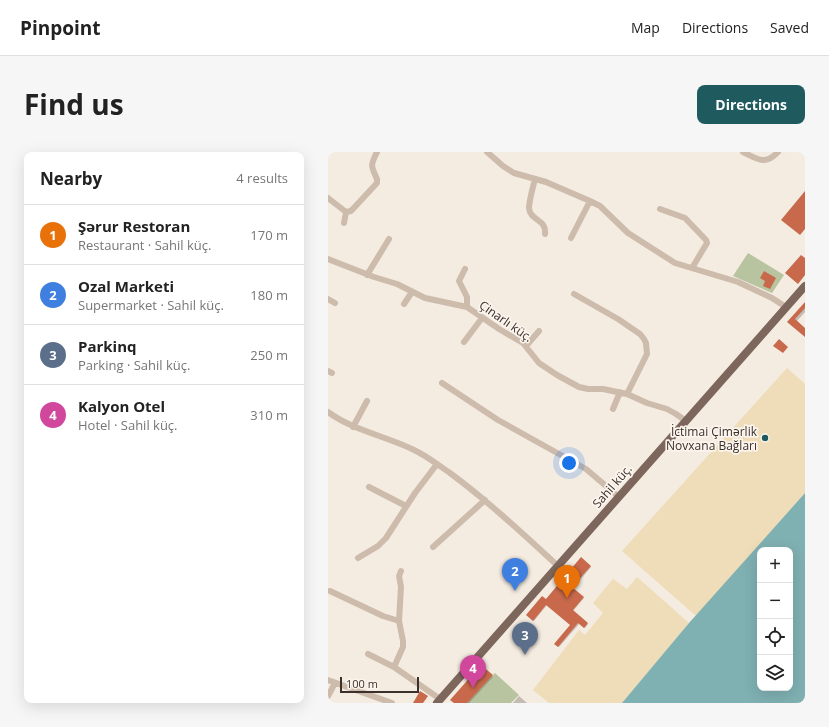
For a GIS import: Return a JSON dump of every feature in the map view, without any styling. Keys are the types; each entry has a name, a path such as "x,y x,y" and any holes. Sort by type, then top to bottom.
{"main road":[{"name":"Sahil küç.","path":"439,701 805,286"}],"street":[{"path":"346,212 351,211 377,183 377,179 372,171 372,165 377,152"},
{"path":"487,152 503,166 514,173 546,182 600,206 620,226 639,240 676,263 738,282 772,298 786,307"},
{"path":"743,152 761,160 767,160 778,152"},
{"path":"535,179 529,208 532,214 546,228 545,234"},
{"path":"328,198 346,212"},
{"path":"571,238 590,201"},
{"path":"660,210 684,218 706,240 707,243 692,268"},
{"path":"344,223 346,212"},
{"path":"367,275 389,239"},
{"name":"Çinarlı küç.","path":"328,259 367,275 396,284 425,298 467,307 505,333 517,339 526,346 539,363 579,387 588,389 603,389 627,394 647,403 667,409 686,421"},
{"path":"465,269 459,281 467,297 467,307"},
{"path":"404,304 412,292"},
{"path":"574,294 618,319 644,339 647,349 646,354 627,394"},
{"path":"328,299 335,303"},
{"path":"464,342 482,318"},
{"path":"526,346 539,331"},
{"path":"442,384 498,420 586,469 619,497"},
{"path":"613,409 620,392"},
{"path":"353,427 367,401"},
{"path":"328,412 339,420 353,427 414,450 436,464 485,500 558,566"},
{"path":"358,558 378,546 386,538 406,506 436,464"},
{"path":"369,487 406,506"},
{"path":"433,547 485,500"},
{"path":"394,667 403,647 404,641 399,621 401,587 399,576 400,571"},
{"path":"330,591 383,616 399,621"},
{"path":"368,654 394,667 439,701"},
{"path":"328,680 392,703"},
{"path":"328,696 335,683"}],"green space":[{"path":"748,253 784,275 772,293 733,276"},
{"path":"495,673 519,695 511,703 467,703"}],"sand":[{"name":"İctimai Çimərlik Novxana Bağları","path":"787,368 805,384 805,493 696,616 622,551"},
{"path":"637,577 689,623 622,703 549,703 533,690 579,630 585,635 603,613 593,603 613,579 627,589"}],"water":[{"path":"805,493 805,703 622,703 689,623"}],"building":[{"path":"805,191 805,229 800,235 781,220"},
{"path":"801,255 805,258 805,275 798,284 785,273"},
{"path":"764,271 776,278 770,289 763,286 765,281 760,278"},
{"path":"805,302 805,308 795,319 805,328 805,337 787,322"},
{"path":"779,339 788,347 783,353 773,346"},
{"path":"581,557 591,566 572,587 584,597 573,610 588,623 584,628 578,623 558,647 554,644 570,625 546,605 533,621 526,615 542,596 546,599"},
{"path":"481,665 493,675 467,703 454,703 450,700"},
{"path":"420,691 428,696 423,703 413,703"}],"place":[{"name":"İctimai Çimərlik Novxana Bağları","path":"765,438"},
{"name":"Ozal Marketi","path":"515,591"},
{"name":"Şərur Restoran","path":"567,598"},
{"name":"Parkinq","path":"525,655"},
{"name":"Kalyon Otel","path":"473,688"}]}
